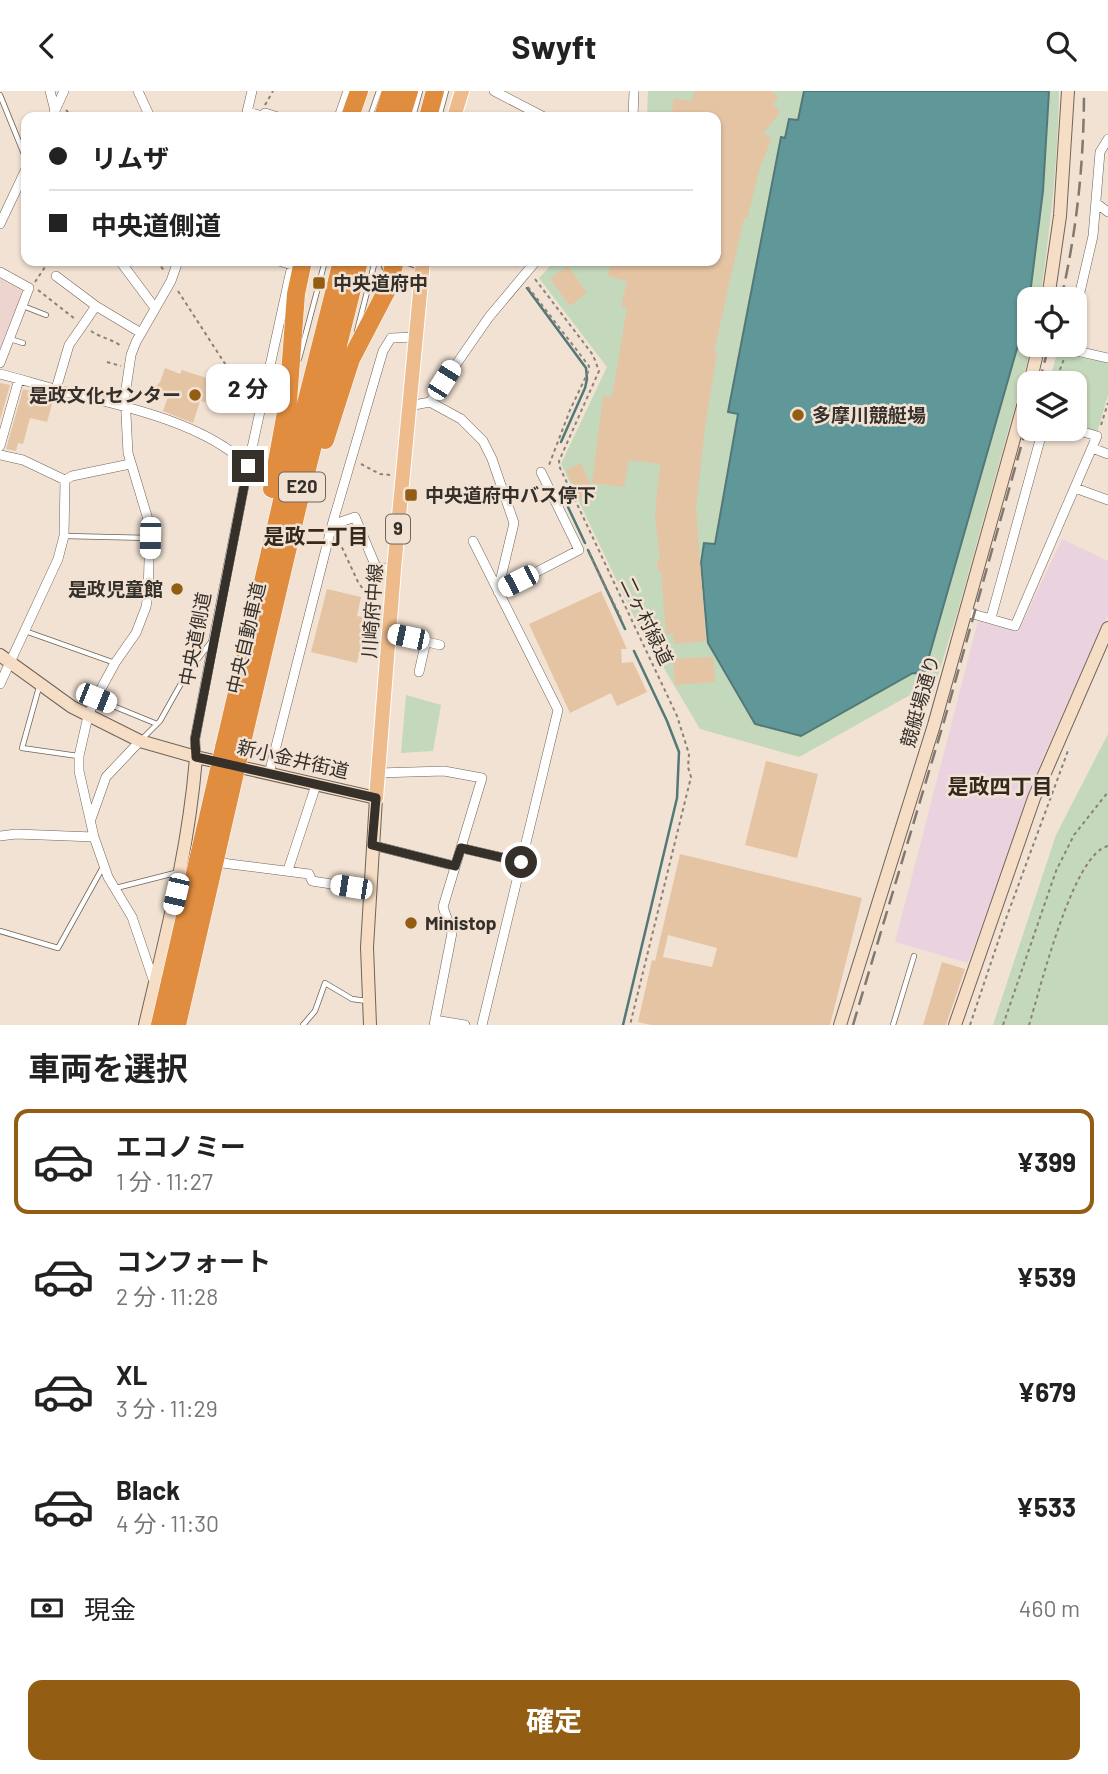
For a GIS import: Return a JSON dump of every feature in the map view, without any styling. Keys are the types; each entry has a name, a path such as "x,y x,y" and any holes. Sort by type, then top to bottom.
{"highway":[{"path":"352,112 359,91"},
{"path":"385,112 391,91"},
{"path":"403,112 409,91"},
{"path":"429,112 435,91"},
{"path":"232,716 288,401 296,266"},
{"name":"中央自動車道","path":"177,1025 232,750 232,716 289,471 341,266"},
{"name":"中央自動車道","path":"160,1025 232,750 250,714 297,509 358,266"},
{"path":"250,714 320,459 351,359 388,288 390,266"}],"main road":[{"path":"456,112 462,91"},
{"name":"川崎府中線","path":"376,798 422,266"}],"street":[{"path":"50,91 53,112"},
{"path":"54,112 64,91"},
{"path":"138,91 148,112"},
{"path":"247,112 252,91"},
{"path":"341,112 348,91"},
{"path":"494,91 534,112"},
{"path":"633,112 634,91"},
{"path":"1050,287 1060,215 1068,91"},
{"path":"1081,287 1093,236 1100,152 1108,139"},
{"path":"0,224 21,180"},
{"path":"1096,203 1108,212"},
{"path":"124,266 155,308"},
{"path":"155,983 132,917 104,866 94,837 79,771 79,756 88,716 96,698 115,663 136,633 146,607 150,538 147,514 130,464 125,407 129,368 141,333 171,281 176,266"},
{"name":"中央道側道","path":"145,1025 183,865 192,812 195,739 214,638 261,406 295,266"},
{"path":"397,266 421,277"},
{"path":"430,402 461,355 531,266"},
{"path":"0,272 29,288 0,363"},
{"path":"56,276 96,306 141,333"},
{"path":"56,390 69,345 96,306"},
{"path":"269,774 332,525 386,344 391,338 415,337"},
{"path":"1087,352 1108,358"},
{"path":"0,375 125,407 203,434 239,456 248,466"},
{"path":"0,446 19,379"},
{"path":"409,406 430,402 461,419 483,441 492,459 514,523 498,592"},
{"name":"競艇場通り","path":"841,1025 928,743 1017,427"},
{"path":"966,612 1015,626 1097,436 1087,433"},
{"path":"991,618 1040,441"},
{"path":"1092,449 1108,454"},
{"path":"0,456 23,460 65,480"},
{"path":"65,480 72,476 130,464"},
{"path":"498,592 579,550 541,472"},
{"path":"0,684 58,559 64,536 65,480"},
{"path":"1076,488 1108,500"},
{"path":"332,525 355,517 376,567 394,569"},
{"path":"473,541 558,711 482,1025"},
{"path":"955,1025 1034,798 1108,628"},
{"path":"390,633 440,645"},
{"path":"419,672 426,641"},
{"name":"新小金井街道","path":"0,655 39,686 88,716 140,741 196,757 376,798"},
{"path":"90,821 106,777 140,741"},
{"path":"378,773 444,771 482,778 443,907 452,933 435,1022 465,1025"},
{"path":"288,870 316,785"},
{"path":"370,1025 367,947 376,798"},
{"path":"0,836 16,834 94,837"},
{"path":"372,845 455,866"},
{"path":"461,848 521,862"},
{"path":"183,865 288,870 309,874 312,881 370,890"}],"lane":[{"path":"372,112 379,91"},
{"path":"414,112 420,91"},
{"path":"440,112 446,91"},
{"path":"0,95 21,147"},
{"path":"288,401 324,266"},
{"path":"351,359 389,266"},
{"path":"22,306 46,314"},
{"path":"9,339 23,343"},
{"path":"64,536 150,538"},
{"path":"24,630 115,663"},
{"path":"140,741 158,724 187,673 214,638"},
{"path":"39,686 22,748 79,756"},
{"path":"96,698 158,724"},
{"path":"116,889 183,865"},
{"path":"0,931 58,949 104,866"},
{"path":"893,1025 914,956"},
{"path":"303,1025 315,1011 325,983 352,999 368,1001"}],"path":[{"path":"263,112 265,102 273,91"},
{"path":"33,286 46,266"},
{"path":"160,266 240,387 261,406"},
{"path":"522,276 589,366 588,375 570,410 549,464 552,474"},
{"path":"533,277 593,355 599,371 559,464 549,464"},
{"path":"107,362 129,368"},
{"path":"1097,436 1108,403"},
{"path":"351,459 380,474 403,477"},
{"name":"二ヶ村緑道","path":"559,464 677,716 690,754 688,767 691,777 630,1025"},
{"path":"332,525 358,582 376,608 391,612"},
{"path":"586,548 621,618"},
{"path":"970,1025 1025,864 1072,741"},
{"path":"1003,1025 1056,871 1080,825 1108,792"},
{"path":"1029,1025 1070,893 1097,851 1108,846"}],"shaded area":[{"path":"0,276 20,287 23,293 0,354"},
{"path":"1062,539 1108,561 1108,615 1043,757 968,963 895,942 978,621 1018,632"}],"green space":[{"name":"多摩川競艇場","path":"648,91 1059,91 1053,195 1042,287 1017,287 1017,357 1029,357 1025,371 1017,371 1017,399 933,692 919,690 799,757 700,729 636,621 561,464 607,367 539,278 550,266 721,266 721,112 647,112"},
{"path":"1056,357 1077,357 1108,363 1108,395 1096,436 1087,434 1087,371 1052,371"},
{"path":"406,695 441,705 433,751 401,753"},
{"path":"1108,734 1108,1025 993,1025 1056,835"}],"water":[{"name":"多摩川競艇場","path":"804,91 1049,91 1043,191 1031,287 1017,287 1017,348 924,674 913,673 801,736 755,724 708,643 701,563 704,543 715,544 738,414 728,412 781,137 785,138 789,119 798,120"}],"building":[{"path":"694,91 771,91 778,97 773,105 779,109 778,115 763,134 772,138 760,167 747,219 744,218 714,352 717,353 696,508 706,641 674,644 673,634 666,634 661,572 658,572 657,560 660,560 655,516 660,464 629,460 624,487 592,483 603,396 612,397 627,308 621,307 627,281 608,276 610,266 721,266 721,112 672,112 674,98 692,101"},
{"path":"568,266 587,293 570,306 550,279"},
{"name":"是政文化センター","path":"165,368 180,374 182,370 225,384 219,406 200,401 193,423 163,411 168,397 156,395 153,390 160,382"},
{"path":"0,383 10,385 0,420"},
{"path":"23,389 54,397 47,422 30,418 23,444 18,443 16,451 6,449"},
{"path":"581,463 594,492 580,499 566,470"},
{"path":"327,589 361,597 357,616 368,618 357,663 311,652"},
{"path":"601,591 627,649 621,649 622,663 633,662 647,692 617,706 611,693 570,713 529,624"},
{"path":"713,657 715,682 675,685 673,659"},
{"path":"766,761 818,774 797,858 745,845"},
{"path":"680,854 862,898 830,1025 651,1025 638,1022 652,960 655,961","holes":["668,935 717,948 712,967 663,957"]},
{"path":"942,962 965,969 946,1025 923,1025"}],"waterway":[{"path":"527,288 586,368 585,388 561,442"},
{"path":"568,507 585,543"},
{"path":"588,550 625,629"},
{"path":"623,1025 677,798 679,752 634,651"}],"railway":[{"path":"1063,287 1078,196 1084,91"},
{"path":"1042,371 1046,357"},
{"path":"853,1025 945,718 1023,441"}],"place":[{"name":"中央道府中","path":"319,283"},
{"name":"是政文化センター","path":"195,395"},
{"name":"多摩川競艇場","path":"798,415"},
{"name":"中央道府中バス停下","path":"411,495"},
{"name":"是政児童館","path":"177,589"},
{"name":"Ministop","path":"411,923"}],"district":[{"name":"是政二丁目","path":"316,537"},
{"name":"是政四丁目","path":"1000,787"}],"route":[{"path":"248,466 195,739 196,757 376,798 372,845 455,866 461,848 521,862"}]}
